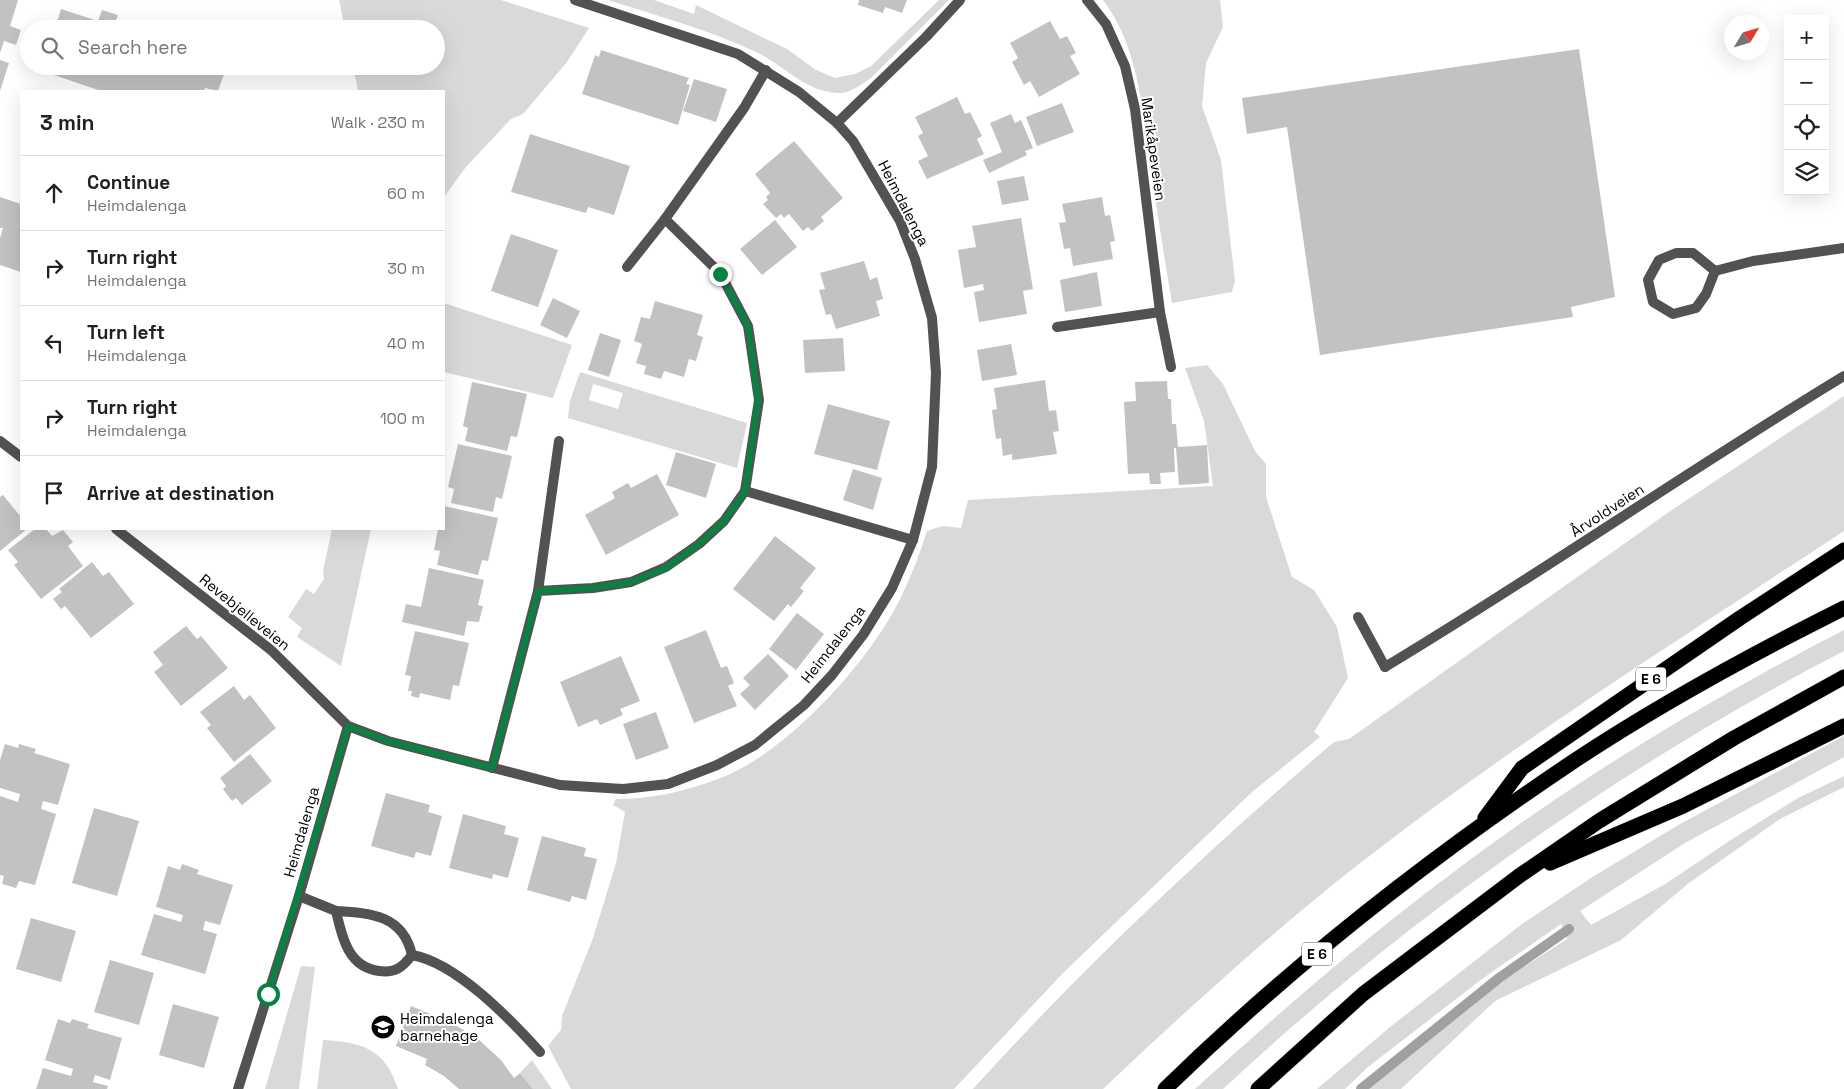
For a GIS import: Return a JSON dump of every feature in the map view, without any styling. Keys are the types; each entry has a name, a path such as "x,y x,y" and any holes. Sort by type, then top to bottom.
{"highway":[{"name":"E 6","path":"1478,829 1522,768 1740,618 1844,550"},
{"name":"E 6","path":"1165,1089 1262,999 1368,912 1478,829 1575,760 1767,647 1844,608"},
{"path":"1258,1089 1363,994 1519,876 1600,821 1734,738 1844,677"},
{"path":"1519,876 1683,806 1844,726"}],"street":[{"name":"Heimdalenga","path":"238,1089 348,726 388,741 560,785 623,789 668,784 717,765 755,745 804,705 832,675 863,635 892,588 913,540 932,467 936,372 932,318 916,259 900,221 876,178 852,141 837,123 799,92 766,70 738,54 575,0"},
{"path":"837,123 926,37 960,0"},
{"name":"Marikåpeveien","path":"1087,0 1106,24 1125,66 1135,109 1160,312 1171,367"},
{"path":"628,267 665,219 744,108 766,70"},
{"path":"538,591 593,588 631,582 666,568 699,544 724,521 745,492 758,400 748,326 720,274 665,219"},
{"path":"1715,271 1753,261 1844,248"},
{"path":"1676,253 1693,254 1715,271 1706,294 1696,308 1673,314 1653,302 1648,280 1659,260 1676,253"},
{"path":"1057,327 1160,312"},
{"name":"Årvoldveien","path":"1358,617 1384,667 1486,606 1771,421 1844,376"},
{"path":"0,441 20,456"},
{"path":"492,768 538,591 559,441"},
{"path":"745,492 913,540"},
{"name":"Revebjelleveien","path":"117,530 272,650 348,726"},
{"path":"298,896 336,911 357,912 387,919 401,930 409,941 412,956"},
{"path":"336,911 345,945 355,960 370,970 388,972 401,968 412,956"},
{"path":"412,956 431,961 502,1010 540,1052"}],"shaded area":[{"path":"339,0 501,0 589,28 567,62 523,114 511,119 466,167 445,196 445,90 358,90 355,75 445,75 445,20 343,20"},
{"path":"608,0 654,0 694,14 696,5 787,49 816,70 835,78 855,74 871,66 939,0 949,0 871,78 850,91 837,93 814,88 766,57 738,44"},
{"path":"1103,0 1220,0 1223,27 1206,63 1202,106 1221,160 1235,281 1232,292 1172,303 1137,78 1124,37 1115,18"},
{"path":"445,303 572,345 553,398 445,372"},
{"path":"1207,365 1223,384 1255,451 1266,464 1266,497 1292,577 1314,590 1337,627 1348,678 1314,732 1320,737 1252,792 1063,973 954,1089 571,1089 548,1046 561,1030 562,1016 593,938 616,863 625,812 613,805 616,799 644,798 671,793 723,777 749,764 775,746 801,724 850,674 871,647 902,595 927,531 942,526 961,528 968,500 1213,486 1204,421 1185,368"},
{"path":"580,372 747,423 737,468 568,418 570,401","holes":["593,384 623,393 618,409 589,400"]},
{"path":"1844,396 1844,531 1557,721 1389,841 1278,930 1172,1024 1103,1089 973,1089 1103,953 1193,867 1334,742 1349,739 1676,507"},
{"path":"332,530 371,530 341,666 297,637 302,628 288,617 306,589 314,594 324,579 323,571"},
{"path":"1844,630 1844,651 1761,696 1679,744 1598,795 1518,849 1365,965 1223,1089 1195,1089 1357,948 1505,834 1599,771 1695,712"},
{"path":"1844,736 1844,757 1685,843 1580,911 1591,925 1667,883 1798,798 1844,776 1844,787 1780,819 1689,883 1621,940 1495,1001 1401,1089 1358,1089 1454,1012 1567,939 1561,924 1482,979 1368,1067 1345,1089 1317,1089 1390,1027 1522,924 1594,876 1680,824"},
{"path":"301,966 315,967 299,1089 265,1089"},
{"path":"323,1040 349,1043 370,1050 379,1056 386,1065 393,1075 398,1089 317,1089"},
{"path":"532,1060 552,1089 533,1089 520,1073"}],"building":[{"path":"0,0 18,0 10,26 20,30 16,45 4,41 0,53"},
{"path":"859,0 907,0 902,13 885,7 883,13 858,5"},
{"path":"61,9 95,20 58,20"},
{"path":"102,10 118,15 116,20 98,20"},
{"path":"1050,21 1060,39 1067,36 1076,53 1070,56 1080,74 1039,97 1030,81 1024,85 1012,62 1018,58 1010,43"},
{"path":"1579,49 1615,297 1571,307 1573,317 1320,355 1287,127 1247,134 1242,98"},
{"path":"601,50 689,78 686,84 690,85 678,125 582,94 595,55 599,57"},
{"path":"0,60 9,63 0,91"},
{"path":"54,75 224,75 218,90 205,88 204,90 98,90"},
{"path":"694,79 727,89 716,122 683,111"},
{"path":"957,97 965,114 970,112 982,136 977,139 984,154 927,179 918,161 928,156 918,136 923,133 915,117"},
{"path":"1062,103 1074,132 1037,146 1026,117"},
{"path":"1011,114 1015,123 1021,120 1033,148 1025,151 1027,155 989,173 983,160 1002,152 990,123"},
{"path":"530,134 630,166 614,215 588,207 586,213 511,192"},
{"path":"794,141 843,198 821,217 824,221 812,231 808,227 803,231 789,214 784,218 781,214 776,218 763,204 768,200 766,197 770,193 755,174"},
{"path":"1024,176 1029,200 1002,205 997,181"},
{"path":"0,197 20,204 20,272 0,265 0,238 3,228 0,228"},
{"path":"1102,197 1105,216 1110,215 1115,241 1110,242 1113,259 1073,266 1070,248 1064,249 1059,223 1066,222 1062,204"},
{"path":"1021,218 1033,289 1023,291 1027,314 979,322 974,292 984,290 983,284 964,288 958,250 976,247 972,226"},
{"path":"775,220 797,247 762,275 740,249"},
{"path":"511,234 558,250 538,307 491,291"},
{"path":"864,261 870,280 877,277 883,299 876,301 880,316 836,329 831,314 826,315 819,290 825,289 820,273"},
{"path":"1097,272 1102,306 1065,312 1060,280"},
{"path":"553,298 580,311 567,338 540,325"},
{"path":"655,301 703,315 697,335 703,337 696,361 689,359 684,377 664,371 661,379 644,374 646,366 636,363 642,344 634,341 641,317 650,319"},
{"path":"600,333 621,340 609,377 588,370"},
{"path":"843,338 845,371 805,373 803,340"},
{"path":"1011,344 1017,375 982,381 977,350"},
{"path":"1045,380 1049,411 1056,410 1059,431 1053,432 1057,454 1012,460 1012,454 1003,456 1001,438 996,439 992,410 997,409 994,388"},
{"path":"1167,381 1168,399 1171,399 1172,424 1176,424 1178,447 1207,445 1209,483 1179,485 1176,448 1174,448 1175,472 1160,473 1161,484 1150,484 1149,473 1128,474 1124,402 1136,401 1135,382"},
{"path":"472,382 527,394 517,437 511,436 507,451 465,441 468,428 463,426"},
{"path":"828,404 890,421 877,470 814,454"},
{"path":"458,444 512,456 502,499 496,497 493,512 451,503 454,489 448,487"},
{"path":"676,452 716,464 706,498 666,485"},
{"path":"853,469 882,478 873,510 843,500"},
{"path":"657,474 679,515 606,555 585,515 615,498 612,492 628,483 631,488"},
{"path":"3,495 20,516 20,530 26,530 0,551 0,497"},
{"path":"445,506 498,518 488,561 482,560 478,575 437,565 440,551 434,550 438,530 445,530"},
{"path":"34,530 47,530 52,536 63,530 73,542 68,546 83,566 41,599 14,565 18,562 8,550"},
{"path":"775,536 816,568 800,588 804,591 791,607 788,604 774,621 733,589"},
{"path":"92,562 103,576 109,572 134,604 91,638 65,606 61,609 53,599 62,592 59,589"},
{"path":"429,568 484,580 478,605 483,606 479,622 467,621 464,636 402,622 406,604 421,607"},
{"path":"797,613 824,634 796,670 769,649"},
{"path":"186,626 197,639 201,636 228,668 181,706 154,672 163,665 153,652"},
{"path":"706,630 721,668 727,666 734,683 728,686 737,706 694,723 664,647"},
{"path":"415,631 469,643 459,686 453,685 450,700 420,693 419,698 411,696 412,691 408,691 411,676 405,675"},
{"path":"768,654 789,676 755,710 740,694 750,685 743,678"},
{"path":"621,656 640,701 620,709 623,715 600,725 597,719 578,727 560,682"},
{"path":"234,686 244,700 250,695 276,728 234,762 207,728 211,725 200,712"},
{"path":"656,712 669,748 636,760 623,724"},
{"path":"5,744 18,748 19,744 36,749 34,753 70,764 58,805 43,801 41,809 56,814 35,885 19,881 16,888 2,884 4,876 0,875 0,796 18,802 20,794 0,788 0,760"},
{"path":"250,754 272,781 242,805 236,798 232,801 223,789 226,786 220,778"},
{"path":"386,793 430,805 428,812 442,816 431,856 416,852 414,858 371,846"},
{"path":"94,808 139,821 117,896 72,883"},
{"path":"463,814 506,826 504,834 519,838 508,878 493,874 492,879 449,868"},
{"path":"542,836 586,848 584,856 597,859 586,900 572,896 570,902 527,890"},
{"path":"182,864 199,870 197,874 233,885 220,925 205,921 203,930 217,934 205,974 141,955 154,914 181,922 183,915 156,907 168,866 180,870"},
{"path":"31,918 76,931 61,982 16,969"},
{"path":"110,960 154,973 139,1025 94,1012"},
{"path":"173,1004 219,1017 204,1068 159,1055"},
{"path":"411,1006 452,1023 478,1039 501,1060 514,1078 520,1073 533,1089 459,1089 444,1076 425,1065 427,1059 396,1046"},
{"path":"58,1019 70,1023 72,1019 89,1024 87,1028 122,1038 110,1080 95,1075 93,1082 108,1086 107,1089 36,1089 43,1068 71,1076 73,1069 45,1060"}],"waterway":[{"path":"1361,1089 1499,978 1569,929"}],"place":[{"name":"Heimdalenga barnehage","path":"383,1027"}],"route":[{"path":"268,994 348,726 388,741 492,768 527,626 538,591 593,588 631,582 666,568 699,544 724,521 745,492 758,400 748,326 720,274"}]}
